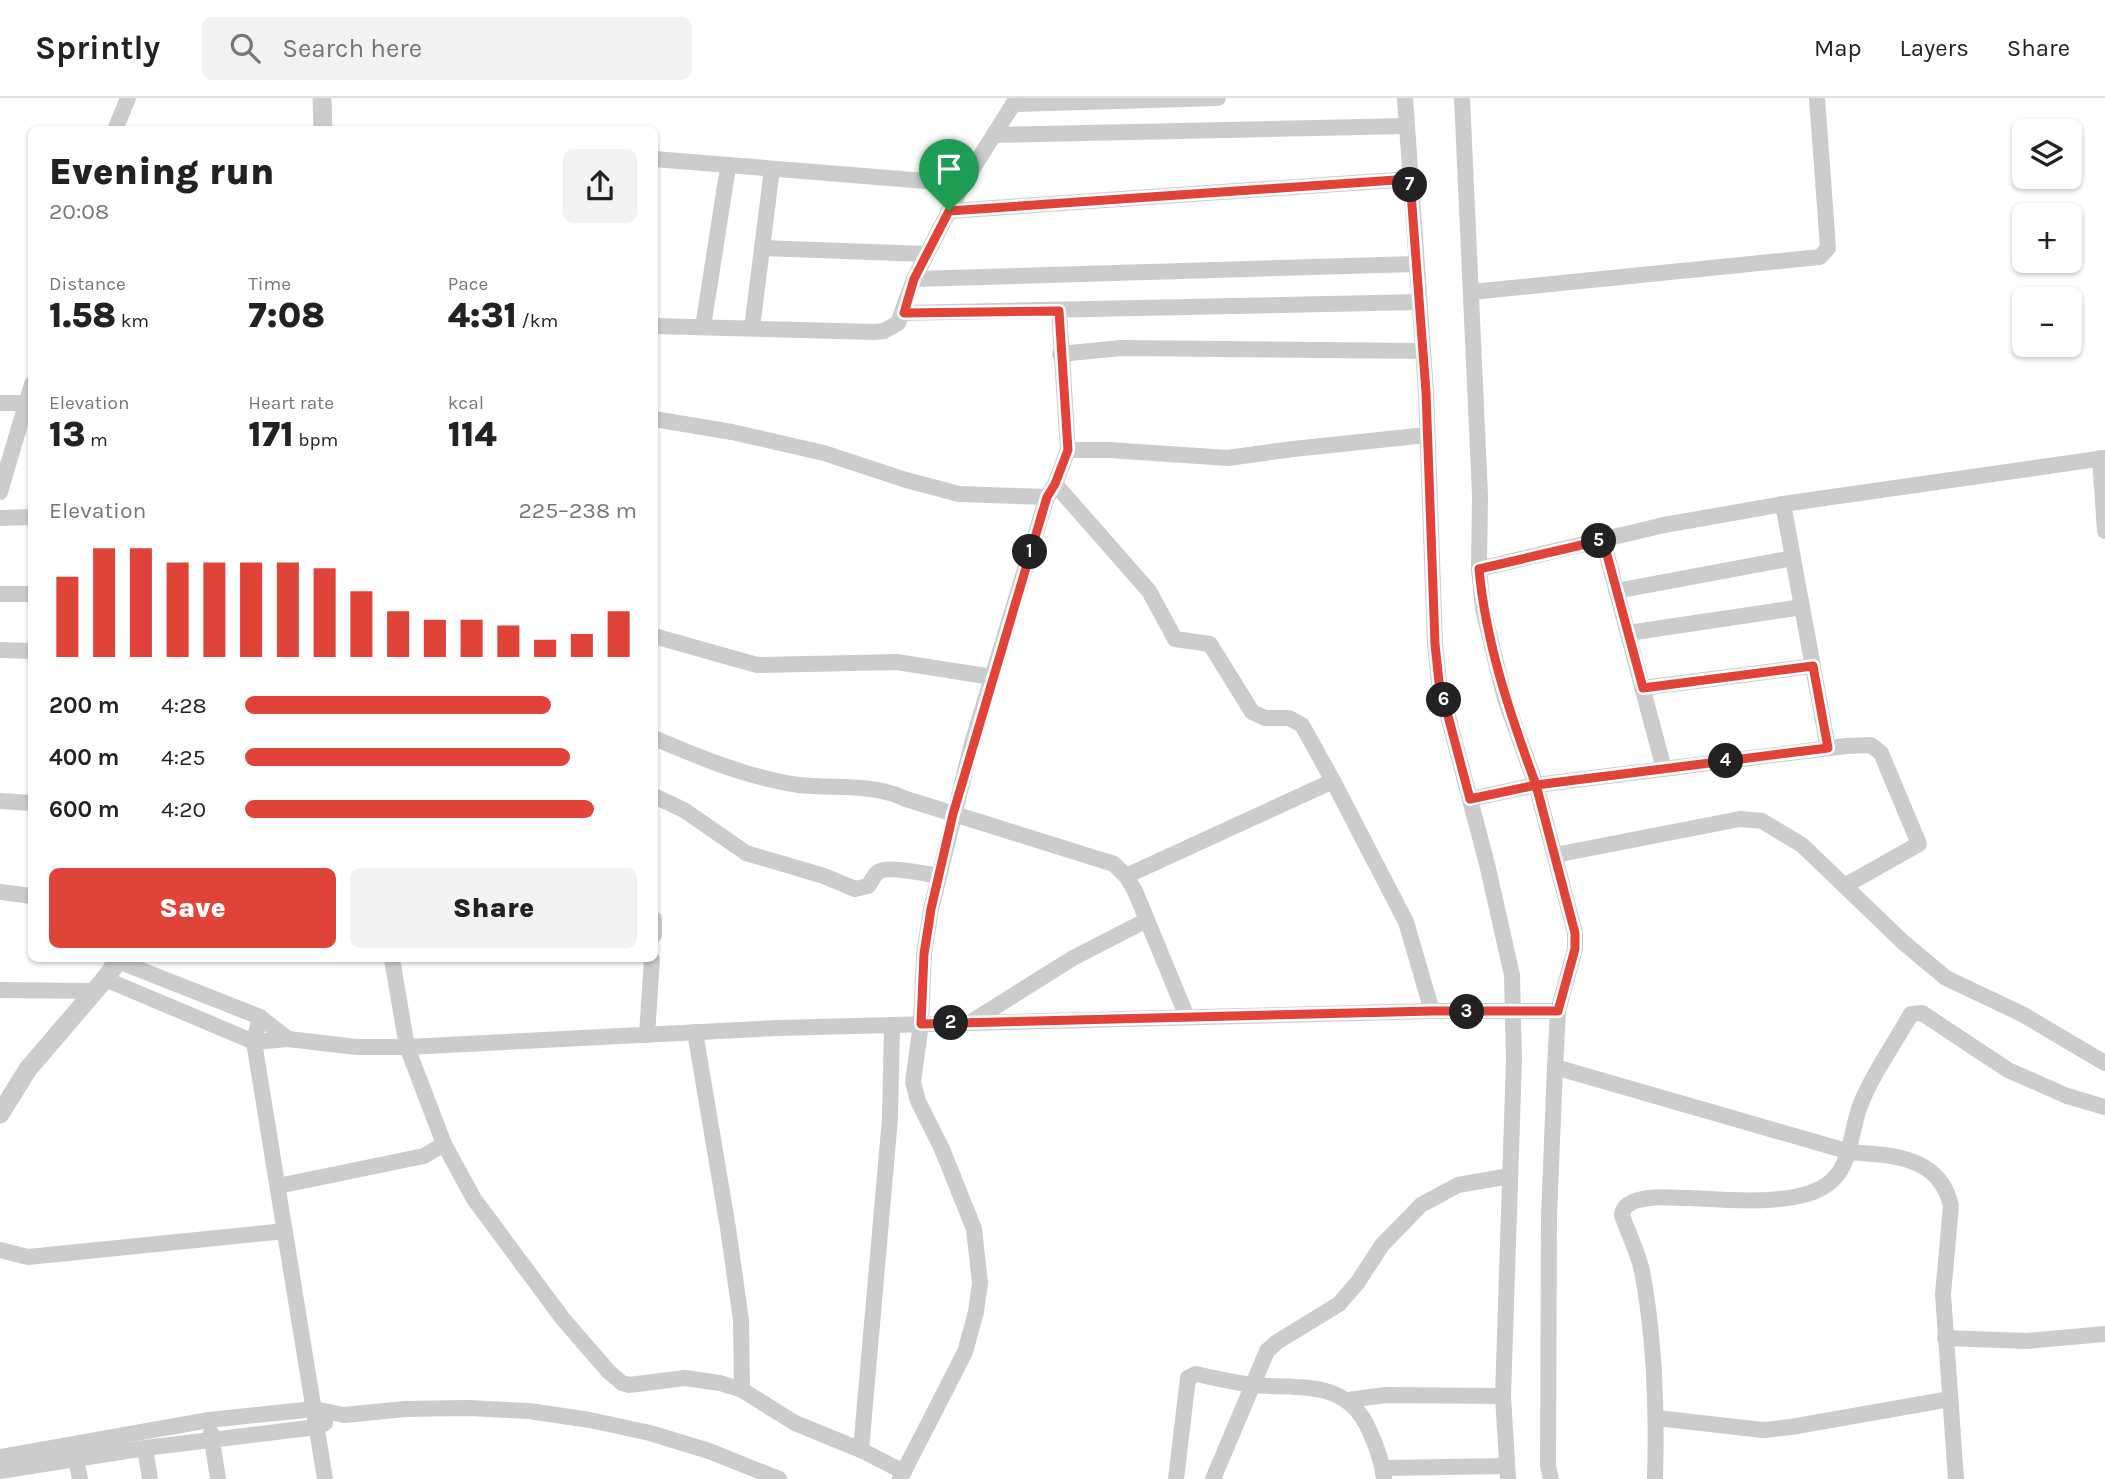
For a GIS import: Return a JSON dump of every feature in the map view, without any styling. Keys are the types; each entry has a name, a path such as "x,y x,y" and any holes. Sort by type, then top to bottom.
{"street":[{"path":"117,126 128,98"},
{"path":"322,98 323,126"},
{"path":"658,326 884,331 898,323 904,313 914,279 926,254 963,184 1015,101 1219,98"},
{"path":"1176,1479 1189,1376 1196,1374 1253,1384 1329,1391 1348,1400 1365,1420 1383,1473 1508,1472 1503,1396 1510,1176 1512,975 1439,682 1435,644 1423,351 1405,98"},
{"path":"1462,98 1480,495 1479,569 1483,609 1505,699 1536,785 1575,933 1575,949 1558,1011 1555,1067 1548,1229 1548,1465 1551,1479"},
{"path":"1472,292 1820,257 1828,248 1817,98"},
{"path":"995,135 1406,126"},
{"path":"658,159 963,184"},
{"path":"703,327 728,167"},
{"path":"752,328 772,169"},
{"path":"949,211 1410,179"},
{"path":"762,248 926,254"},
{"path":"914,279 1416,264"},
{"path":"904,313 1419,302"},
{"path":"393,962 407,1047 444,1144 474,1199 563,1319 622,1383 629,1385 685,1378 720,1383 742,1390 795,1423 861,1450 902,1475 965,1352 976,1312 980,1283 974,1229 942,1149 915,1093 913,1073 921,1024 924,954 953,814 992,677 1051,490 1068,450 1059,311"},
{"path":"1060,354 1121,348 1423,351"},
{"path":"0,403 28,403"},
{"path":"0,492 7,441 28,405"},
{"path":"658,420 733,432 824,453 959,494 1051,490 1149,590 1175,639 1210,644 1252,712 1259,716 1289,718 1302,725 1334,781 1406,922 1432,1011"},
{"path":"1068,450 1228,458 1427,435"},
{"path":"1479,569 1664,525 1783,504 2103,458 2105,531"},
{"path":"1783,504 1828,748"},
{"path":"0,518 28,517"},
{"path":"1603,540 1664,769"},
{"path":"1616,591 1793,558"},
{"path":"0,594 28,594"},
{"path":"1628,633 1802,607"},
{"path":"658,636 757,665 897,662 992,677"},
{"path":"0,650 28,651"},
{"path":"1643,688 1813,666"},
{"path":"658,740 722,767 798,785 879,789 1114,864 1126,876 1147,920 1187,1017"},
{"path":"1470,799 1536,785 1861,744 1878,749 1919,845 1846,885"},
{"path":"1126,876 1334,781"},
{"path":"658,798 684,810 746,853 824,876 855,889 864,889 881,870 939,876"},
{"path":"0,801 28,803"},
{"path":"1555,855 1740,819 1762,821 1802,845 1904,943 1946,978 2022,1014 2105,1063"},
{"path":"0,892 28,896"},
{"path":"971,1022 1073,958 1147,920"},
{"path":"0,1114 28,1069 117,962"},
{"path":"123,962 260,1017 288,1039"},
{"path":"648,1035 652,962"},
{"path":"0,990 100,985 254,1042 288,1039 357,1047 971,1022 1432,1011 1558,1011"},
{"path":"1655,1479 1657,1418 1648,1317 1641,1269 1622,1215 1623,1210 1634,1201 1643,1199 1783,1198 1805,1195 1833,1182 1850,1152 1858,1109 1866,1092 1911,1014 1918,1012 2008,1070 2067,1096 2105,1107"},
{"path":"260,1017 254,1042 325,1479"},
{"path":"861,1450 890,1118 892,1025"},
{"path":"695,1032 729,1228 741,1320 742,1390"},
{"path":"1555,1067 1850,1152 1895,1155 1918,1163 1932,1172 1948,1194 1951,1206 1943,1294 1956,1479"},
{"path":"278,1186 424,1156 444,1144"},
{"path":"1213,1479 1267,1352 1278,1342 1339,1304 1358,1282 1382,1245 1422,1205 1458,1185 1510,1176"},
{"path":"0,1250 28,1257 285,1231"},
{"path":"1945,1338 2027,1341 2105,1334"},
{"path":"1348,1400 1386,1395 1503,1396"},
{"path":"1657,1418 1763,1430 1950,1399"},
{"path":"0,1457 209,1420 314,1409 344,1415 405,1409 467,1408 529,1411 650,1433 709,1451 779,1479"},
{"path":"0,1471 145,1448 317,1427 344,1415"},
{"path":"209,1420 218,1479"},
{"path":"145,1448 150,1479"},
{"path":"76,1459 80,1479"}],"route":[{"path":"949,211 914,279 904,313 1059,311 1068,450 1047,497 953,814 931,909 924,954 921,1024 1432,1011 1558,1011 1573,960 1575,933 1536,785 1828,748 1813,666 1643,688 1603,540 1479,569 1483,609 1505,699 1536,785 1470,799 1439,682 1435,644 1426,392 1410,179 949,211"}]}
